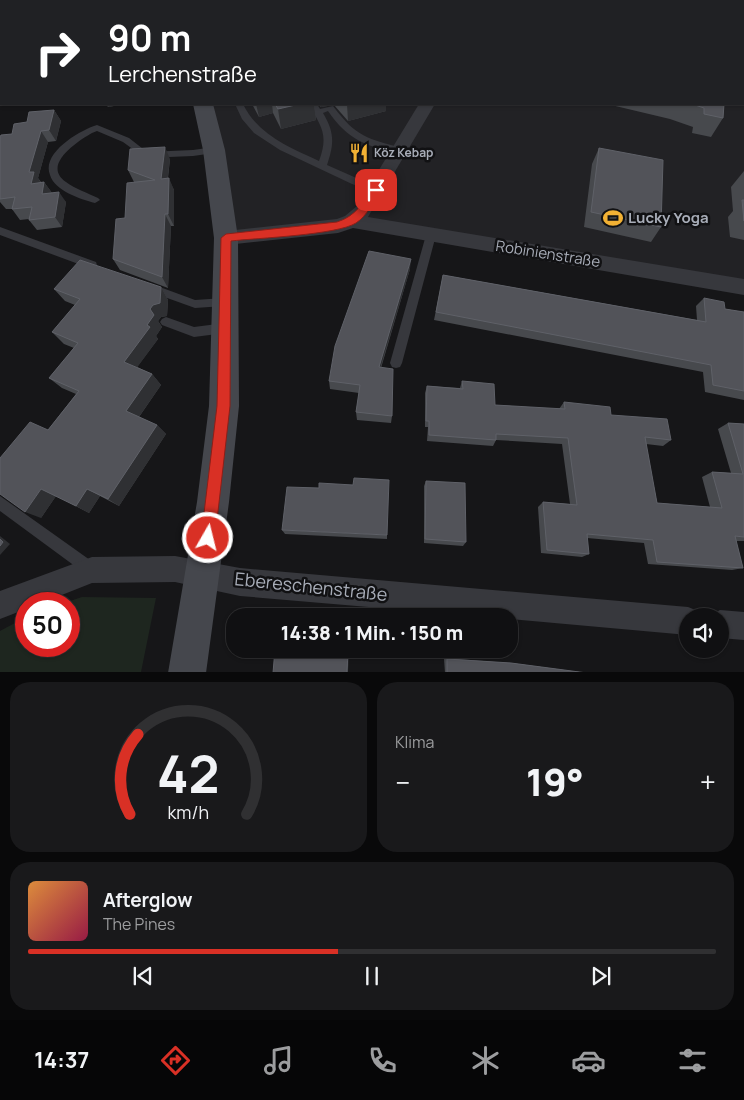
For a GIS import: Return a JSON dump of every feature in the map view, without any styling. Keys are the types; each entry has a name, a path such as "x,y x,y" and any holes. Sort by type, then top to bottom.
{"main road":[{"path":"187,672 203,574 224,406 226,238 214,150 203,105"}],"street":[{"path":"226,238 338,226 352,221 363,211 425,105"},
{"name":"Robinienstraße","path":"352,221 431,236 744,287"},
{"name":"Ebereschenstraße","path":"0,604 92,570 174,569 240,582 679,620"},
{"path":"729,625 744,626"}],"lane":[{"path":"239,105 245,117 257,131 283,148 354,182 376,190"},
{"path":"322,166 329,146 325,124 316,108 330,108 341,125 366,142 400,150"},
{"path":"95,200 61,183 55,175 54,166 57,157 83,133 96,128 126,140 145,154 193,153 214,150"},
{"path":"0,231 98,268"},
{"path":"396,363 431,236"},
{"path":"142,284 225,315"},
{"path":"166,322 194,332 225,315"},
{"path":"0,503 92,570"}],"shaded area":[{"path":"206,105 744,105 744,286 362,222 223,236 210,116"},
{"path":"80,598 156,598 141,672 0,672 0,631 15,623 15,657 80,657"}],"building":[{"path":"276,105 296,105 278,109"},
{"path":"695,105 724,105 723,118 704,114 704,108"},
{"path":"54,110 49,130 41,131 29,172 34,172 31,184 44,182 42,194 59,192 55,217 29,220 32,207 12,209 15,197 0,199 0,137 1,135 12,134 14,124 27,122 29,112"},
{"path":"165,147 161,179 169,178 168,214 165,214 162,277 113,259 116,219 125,218 127,183 155,180 128,170 130,149"},
{"path":"599,148 663,160 661,227 591,212"},
{"path":"742,200 744,200 744,221"},
{"path":"369,251 411,259 379,367 393,369 392,416 356,412 360,385 329,381 335,346"},
{"path":"80,260 161,287 160,303 153,305 150,309 154,315 147,325 150,327 124,362 152,374 126,411 157,425 108,499 87,489 76,506 41,489 25,512 0,494 0,458 30,422 48,430 79,391 49,378 78,343 52,332 80,299 54,289"},
{"path":"443,275 706,322 704,298 724,302 725,309 744,312 744,391 713,385 711,365 436,312"},
{"path":"462,381 494,384 495,405 565,409 564,402 610,407 611,415 667,419 671,440 645,437 657,503 722,508 712,472 743,474 728,423 744,424 744,537 735,536 743,568 657,562 653,540 587,534 589,554 547,550 543,502 577,505 568,438 496,434 496,440 429,435 429,421 426,421 427,386 463,389"},
{"path":"354,478 389,480 387,535 282,530 287,487 319,488 319,483 353,485"},
{"path":"426,481 465,483 466,542 425,539"},
{"path":"274,658 348,658 347,672 273,672"},
{"path":"447,659 511,663 579,672 447,672"}],"place":[{"name":"Köz Kebap","path":"359,153"},
{"name":"Lucky Yoga","path":"613,218"}],"route":[{"path":"208,538 224,406 226,238 338,226 352,221 363,211 376,190"}]}
